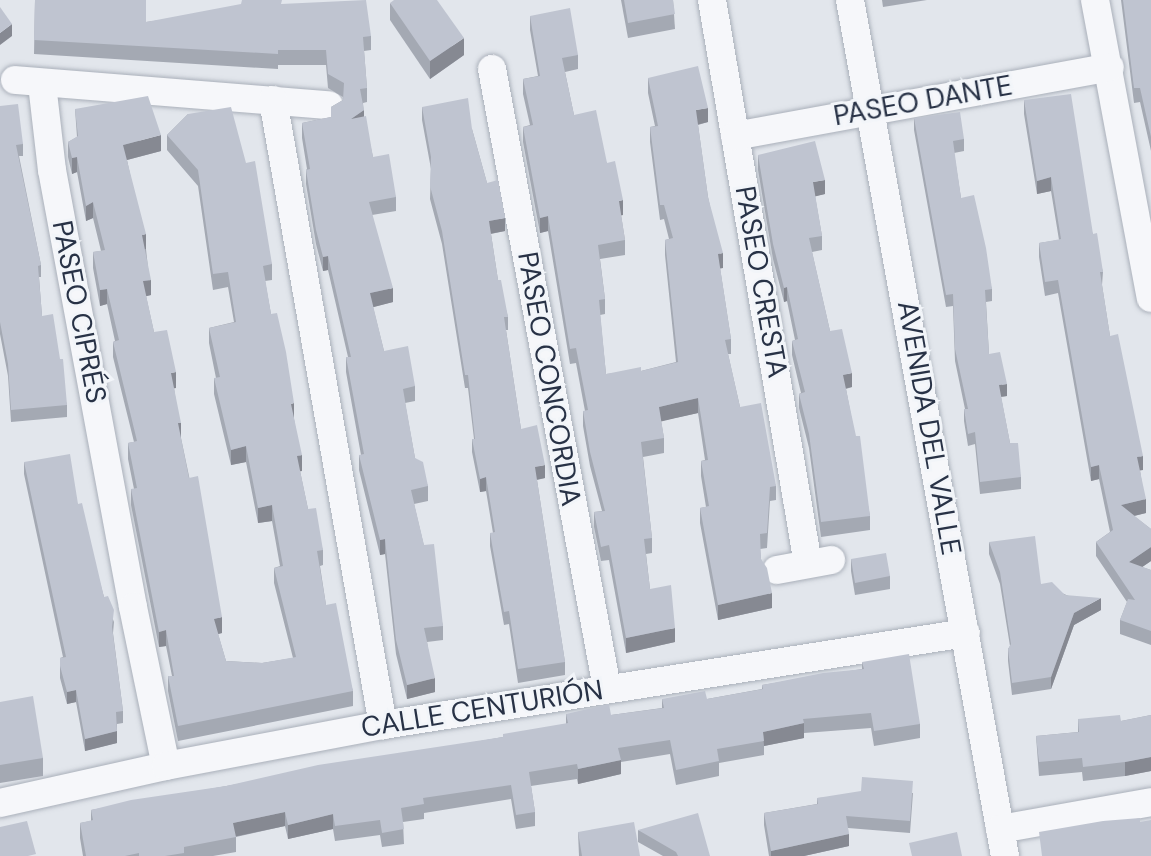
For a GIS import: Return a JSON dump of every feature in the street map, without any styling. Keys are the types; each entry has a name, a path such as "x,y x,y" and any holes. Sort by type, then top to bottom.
{"street":[{"name":"PASEO CRESTA","path":"712,0 735,136 820,562 777,570"},
{"name":"AVENIDA DEL VALLE","path":"850,0 1003,843"},
{"path":"1095,0 1151,298"},
{"name":"PASEO DANTE","path":"735,136 1110,67"},
{"name":"PASEO CONCORDIA","path":"492,69 607,688"},
{"name":"PASEO CIPRÉS","path":"166,766 133,607 52,170 29,82 329,105"},
{"path":"273,100 383,725"},
{"name":"CALLE CENTURIÓN","path":"0,803 166,766 383,725 966,633"},
{"path":"1003,843 1151,802"}],"building":[{"path":"35,0 146,0 146,22 241,4 242,0 282,0 281,4 366,0 371,36 363,37 367,88 360,89 364,110 351,119 366,116 373,157 389,154 396,197 369,202 393,288 370,293 384,351 408,346 415,386 403,389 415,458 423,462 428,486 411,490 424,545 434,544 443,626 424,628 435,678 407,685 396,640 385,539 380,540 359,455 364,454 346,357 351,357 328,256 323,257 316,230 302,123 331,117 331,107 343,100 344,83 328,74 326,50 278,50 278,54 34,40"},
{"path":"394,0 437,0 464,38 430,61 390,3"},
{"path":"624,0 673,0 675,14 628,23"},
{"path":"1123,0 1151,0 1151,137 1140,88 1134,88"},
{"path":"0,7 12,24 0,33"},
{"path":"570,8 578,55 562,58 574,115 596,110 607,163 615,161 623,200 619,201 625,240 598,245 605,299 599,300 606,374 641,367 641,371 678,362 665,240 673,238 664,205 660,205 650,127 658,126 648,78 698,66 708,108 696,110 708,197 723,253 718,254 731,339 725,340 740,407 761,403 776,486 770,487 767,533 760,534 761,559 767,568 772,593 718,605 700,508 709,506 701,461 708,460 698,398 659,407 664,438 641,442 652,538 644,539 650,589 671,585 675,628 626,638 609,545 601,547 594,512 605,511 590,452 583,411 588,410 576,348 570,349 548,216 540,218 523,127 533,125 523,79 540,76 530,16"},
{"path":"1071,94 1093,234 1097,233 1110,336 1118,334 1143,456 1137,457 1146,499 1121,505 1151,529 1151,547 1129,562 1151,570 1151,631 1120,620 1128,599 1135,600 1096,542 1113,530 1099,465 1091,467 1058,280 1045,282 1039,243 1061,239 1051,177 1037,181 1024,100"},
{"path":"148,96 161,135 123,145 146,234 142,235 151,280 143,281 154,332 167,330 176,372 171,373 181,423 178,423 189,478 198,476 222,617 214,619 226,661 262,663 296,657 274,568 283,566 272,505 258,508 246,446 231,450 214,378 220,377 209,328 236,322 228,272 213,274 198,170 167,135 188,114 231,107 246,163 255,161 272,264 263,266 271,314 277,313 286,352 294,403 291,404 302,455 297,456 308,509 316,508 323,550 317,551 326,605 336,603 353,691 178,726 168,676 174,676 166,630 159,632 131,489 137,488 128,443 137,441 113,342 119,340 107,289 100,290 93,252 105,250 93,202 86,206 77,157 72,158 68,142 78,136 75,109"},
{"path":"468,98 472,129 487,183 498,180 505,218 489,221 498,280 501,280 508,317 504,317 521,429 537,425 545,465 535,467 565,662 518,669 509,611 504,612 490,533 495,532 486,477 480,479 472,439 475,439 468,375 465,375 442,231 430,186 431,157 422,107"},
{"path":"18,104 23,144 16,145 41,265 38,266 42,316 53,314 60,359 63,359 67,405 11,410 8,364 0,322 0,106"},
{"path":"960,112 964,139 953,141 961,198 974,195 986,248 992,289 985,290 989,354 1000,352 1007,384 999,385 1010,443 1018,443 1021,477 980,482 975,432 968,434 964,409 968,409 955,349 953,294 946,295 914,118"},
{"path":"815,141 825,180 813,182 822,236 809,238 830,331 842,329 852,373 843,375 856,436 860,436 870,516 821,522 809,434 799,394 805,392 792,341 798,339 787,287 784,288 773,244 758,155"},
{"path":"70,454 78,504 82,503 104,597 108,596 114,610 112,627 123,711 116,712 117,731 85,739 76,690 67,692 60,666 60,658 66,657 24,462"},
{"path":"1035,536 1041,584 1052,582 1065,595 1101,598 1074,613 1051,677 1012,683 1008,649 1011,644 1000,572 989,542"},
{"path":"886,553 890,576 855,583 851,559"},
{"path":"909,654 920,724 874,731 871,713 803,719 804,723 763,732 764,741 717,749 719,761 676,770 670,740 618,748 621,760 578,769 577,764 529,772 535,812 516,815 511,785 423,798 424,804 401,808 404,829 382,833 380,820 335,826 333,814 288,825 285,812 233,823 236,837 184,847 184,853 165,856 139,856 139,853 86,856 80,823 93,820 91,810 131,800 226,786 318,765 503,737 503,734 568,723 566,714 609,704 611,715 664,708 662,699 705,691 707,699 763,689 762,685 823,673 864,669 862,662"},
{"path":"33,696 43,758 0,765 0,702"},
{"path":"1120,715 1121,721 1151,715 1151,757 1083,767 1082,758 1039,762 1036,736 1079,732 1078,719"},
{"path":"862,777 913,781 910,821 846,816 849,834 771,851 764,813 818,804 817,798 861,791"},
{"path":"698,813 710,856 678,856 638,830"},
{"path":"1140,818 1140,822 1151,820 1151,856 1042,856 1039,832"},
{"path":"27,821 36,854 0,856 0,827"},
{"path":"634,822 640,856 582,856 578,832"},
{"path":"957,832 962,856 912,856 909,843"}]}
